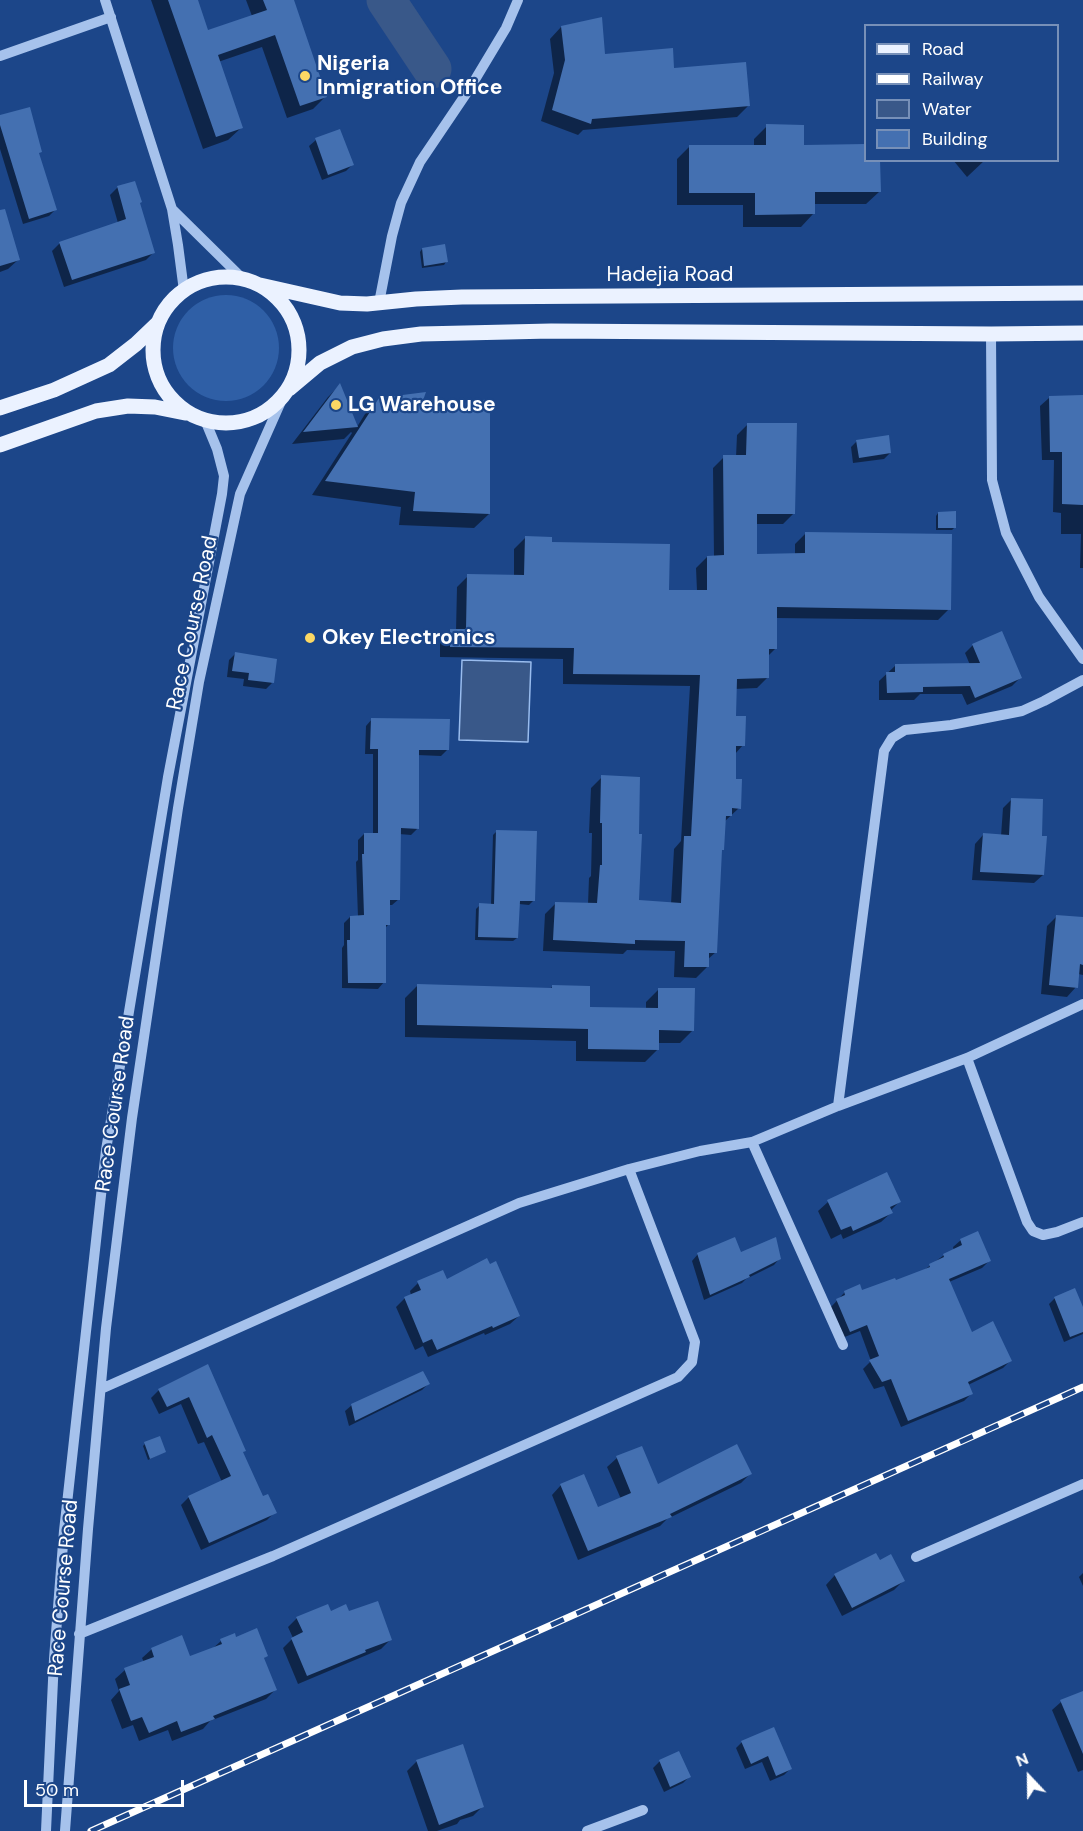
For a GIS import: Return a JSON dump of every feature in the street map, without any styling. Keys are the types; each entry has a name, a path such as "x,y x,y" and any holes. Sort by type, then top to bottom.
{"main road":[{"path":"0,408 54,390 109,365 158,323 168,305 183,291 202,281 221,277 242,278 260,285 280,299 294,319 300,342 298,367 286,393"},
{"name":"Hadejia Road","path":"260,285 340,303 367,304 462,297 1083,293"},
{"path":"158,323 153,348 157,375 169,398 190,414"},
{"path":"0,445 96,411 128,406 146,406 229,424 250,420 268,411 320,363 352,347 383,339 421,334 551,331 1083,333"}],"street":[{"path":"105,0 172,209 183,291"},
{"path":"379,303 401,203 420,162 471,88 506,28 518,0"},
{"path":"0,56 111,17"},
{"path":"172,209 242,278"},
{"path":"991,334 992,480 1006,533 1039,597 1083,659"},
{"name":"Race Course Road","path":"65,1831 79,1634 108,1316 132,1118 178,808 197,693 240,494 286,393"},
{"name":"Race Course Road","path":"46,1831 54,1659 64,1532 105,1150 160,824 222,494 224,476 217,449 205,420"},
{"path":"838,1106 884,751 892,738 905,730 951,725 1022,711 1083,680"},
{"path":"101,1389 519,1203 629,1169 700,1151 752,1142 838,1106 967,1058 1083,1004"},
{"path":"967,1058 1027,1222 1033,1232 1043,1235 1050,1234 1083,1222"},
{"path":"752,1142 843,1346"},
{"path":"79,1634 273,1556 678,1377 692,1362 695,1342 629,1169"},
{"path":"916,1557 1083,1484"},
{"path":"587,1831 643,1810"}],"shaded area":[{"path":"226,295 246,299 264,310 275,328 279,348 275,368 264,386 246,397 226,401 206,397 188,386 177,368 173,348 177,328 188,310 206,299"}],"water":[{"path":"462,660 531,662 528,742 459,740"}],"building":[{"name":"Nigeria Inmigration Office","path":"168,0 198,0 208,30 267,10 263,0 294,0 327,97 300,106 275,35 218,55 243,128 216,137"},
{"path":"602,17 605,54 673,48 674,68 746,62 750,106 592,119 591,124 552,110 565,60 561,26"},
{"path":"30,107 42,152 39,153 57,210 29,219 0,125 0,115"},
{"path":"766,124 804,125 804,145 864,144 864,162 880,162 881,192 815,192 815,214 755,215 755,193 689,193 689,145 766,145"},
{"path":"340,129 354,165 328,175 315,138"},
{"path":"135,181 155,253 72,280 59,242 126,219 117,186"},
{"path":"5,209 20,260 0,266 0,210"},
{"path":"445,244 448,262 424,266 422,248"},
{"name":"LG Warehouse","path":"340,383 358,427 303,432"},
{"path":"426,392 420,409 490,399 490,514 413,511 415,492 325,481 379,398"},
{"path":"1083,395 1083,505 1062,504 1062,452 1050,452 1049,396"},
{"path":"747,423 797,423 795,514 757,514 757,554 805,553 805,532 952,534 951,610 777,607 777,649 769,649 769,678 737,679 736,716 746,716 745,746 736,746 736,779 742,779 741,809 732,808 732,816 726,816 717,953 709,953 709,967 684,967 685,941 635,940 635,944 553,940 555,902 597,903 600,865 602,865 601,775 640,777 639,834 642,834 639,900 681,903 684,836 691,836 700,675 573,674 574,648 450,647 450,629 466,629 467,574 524,575 525,536 552,537 552,542 670,544 669,590 707,590 707,556 724,555 723,455 746,455"},
{"path":"889,435 891,453 859,458 856,440"},
{"path":"956,511 956,528 938,528 938,512"},
{"path":"1002,631 1022,678 975,698 970,686 923,687 923,692 887,693 886,672 895,672 895,664 980,663 972,644"},
{"path":"235,652 277,659 274,683 248,680 249,673 232,671"},
{"path":"371,718 450,719 449,750 419,750 419,829 401,828 400,900 390,900 390,925 386,925 386,983 348,983 347,940 350,940 350,916 364,915 362,854 364,854 364,833 378,833 378,749 370,749"},
{"path":"1011,798 1043,799 1042,836 1047,836 1044,875 980,872 983,833 1009,835"},
{"path":"496,830 537,831 535,901 520,901 518,938 478,937 479,903 494,904"},
{"path":"1056,915 1083,917 1083,965 1080,964 1078,988 1049,985"},
{"path":"417,984 552,988 552,985 590,986 590,1007 658,1008 658,988 695,988 694,1031 659,1030 659,1050 588,1049 588,1029 417,1025"},
{"path":"887,1172 901,1202 890,1207 893,1213 853,1231 851,1226 841,1230 827,1200"},
{"path":"978,1231 991,1261 949,1279 972,1332 993,1321 1012,1361 968,1382 973,1394 908,1421 891,1379 882,1382 869,1360 879,1356 867,1325 850,1332 836,1299 845,1295 844,1291 860,1284 862,1290 930,1267 929,1264 944,1257 943,1254 962,1245 960,1239"},
{"path":"735,1237 741,1252 776,1237 781,1259 749,1275 750,1277 710,1295 697,1253"},
{"path":"487,1258 490,1264 496,1261 520,1316 437,1350 432,1339 423,1343 404,1297 421,1290 417,1281 443,1270 447,1279"},
{"path":"1075,1288 1083,1307 1083,1332 1070,1337 1054,1297"},
{"path":"208,1364 263,1496 268,1494 277,1513 209,1543 188,1496 231,1476 212,1435 207,1438 189,1397 167,1407 158,1389"},
{"path":"423,1371 430,1384 355,1421 351,1404"},
{"path":"160,1436 166,1452 150,1459 144,1442"},
{"path":"737,1444 752,1474 670,1514 672,1517 588,1551 560,1484 584,1474 598,1507 631,1493 616,1456 642,1446 658,1484"},
{"path":"876,1553 880,1560 891,1554 905,1581 852,1608 834,1574"},
{"path":"378,1601 392,1640 307,1676 291,1638 303,1632 296,1617 328,1604 331,1611 346,1604 349,1611"},
{"path":"257,1628 268,1656 264,1658 277,1690 213,1716 215,1719 181,1732 177,1721 149,1733 142,1717 131,1721 119,1689 130,1685 124,1668 154,1657 151,1648 182,1635 190,1656 222,1644 220,1639 235,1633 236,1637"},
{"path":"1083,1691 1083,1754 1060,1700"},
{"path":"774,1727 792,1769 776,1776 768,1756 751,1764 741,1741"},
{"path":"463,1744 484,1807 439,1825 416,1760"},
{"path":"679,1751 691,1777 670,1787 659,1760"}],"waterway":[{"path":"386,0 432,69"}],"railway":[{"path":"91,1831 1083,1387"}],"place":[{"name":"Nigeria Inmigration Office","path":"305,76"},
{"name":"LG Warehouse","path":"336,405"},
{"name":"Okey Electronics","path":"310,638"}]}
